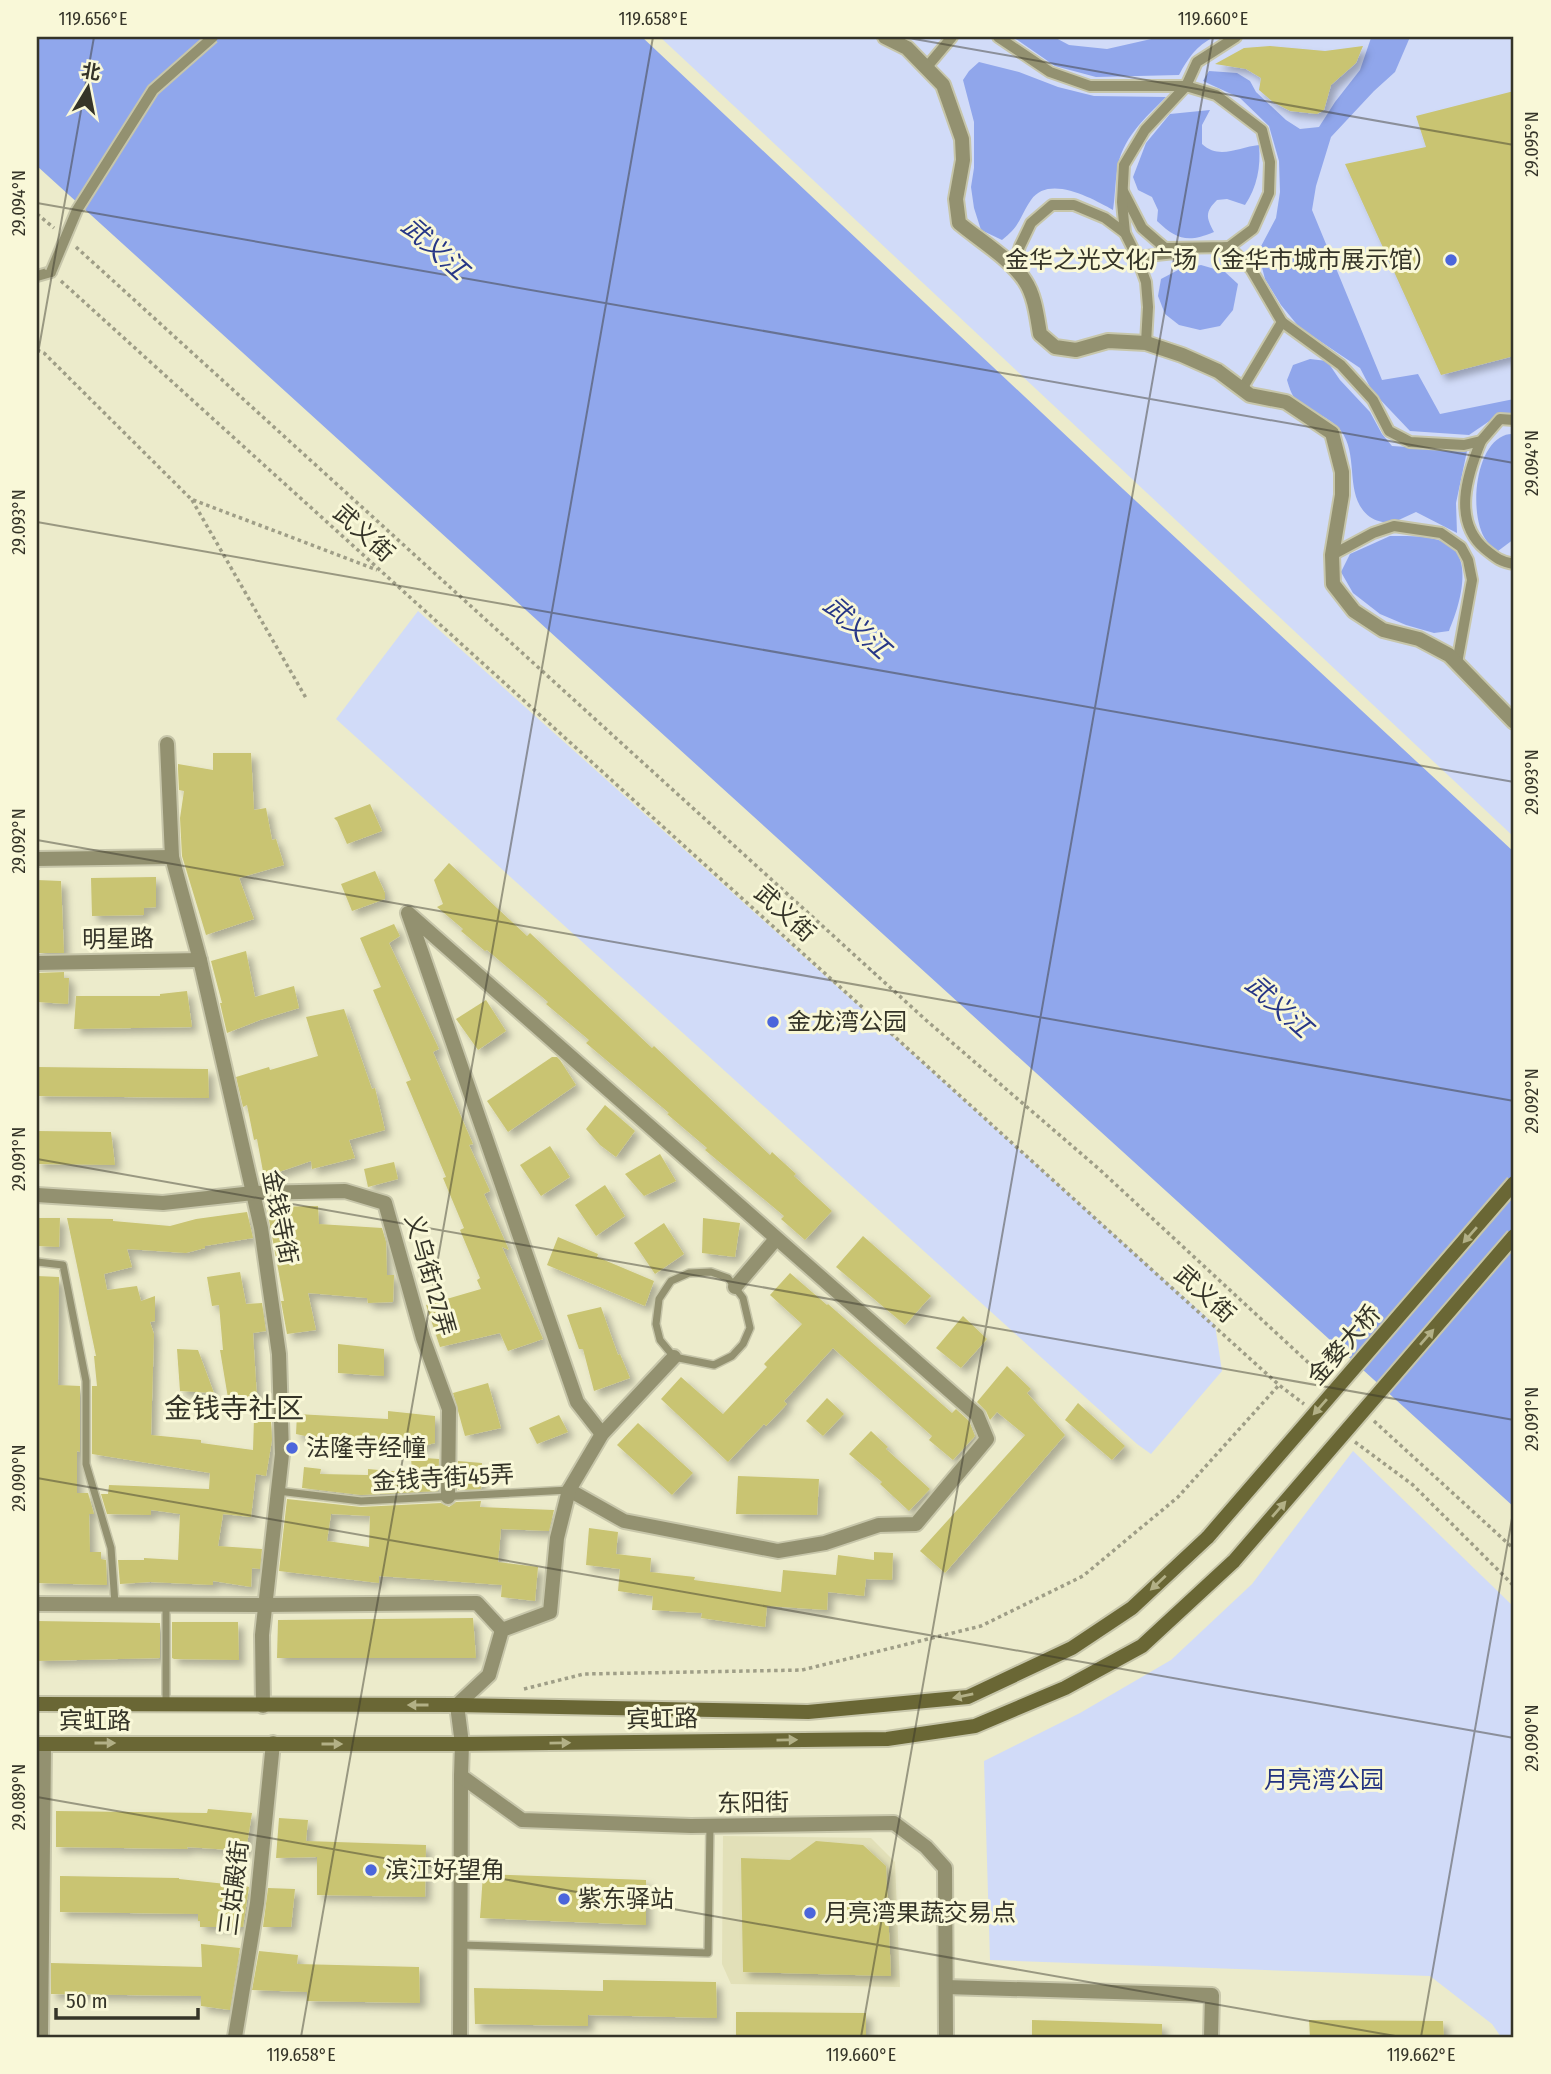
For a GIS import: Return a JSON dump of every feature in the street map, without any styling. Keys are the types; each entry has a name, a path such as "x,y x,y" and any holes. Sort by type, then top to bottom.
{"main road":[{"name":"金婺大桥","path":"1208,1537 1514,1183"},
{"name":"宾虹路","path":"41,1744 462,1744 887,1739 975,1726 1065,1688 1142,1646 1234,1560 1514,1237"},
{"name":"宾虹路","path":"37,1704 457,1705 808,1712 968,1696 1072,1648 1132,1608 1208,1537"}],"street":[{"path":"37,276 51,272 77,211 153,90 213,37"},
{"path":"885,37 907,48 943,85 962,139 963,160 956,199 959,223 1026,282 1036,310 1040,334 1055,347 1076,350 1108,341 1146,343 1182,355 1217,371 1250,395 1286,402 1332,433 1342,472 1342,495 1332,555 1334,583 1354,611 1383,630 1419,639 1449,654 1514,722"},
{"path":"926,68 952,37"},
{"path":"998,37 1051,72 1090,86 1186,86 1216,95 1262,130 1270,162 1269,193 1253,229 1229,247 1137,257"},
{"path":"1146,343 1146,282 1125,233 1124,165 1145,130 1186,86 1197,62 1236,37"},
{"path":"1123,191 1142,228 1165,248 1229,247 1251,269 1282,322 1341,365 1373,400 1389,431 1410,442 1464,445 1481,441"},
{"path":"1013,268 1031,223 1052,205 1074,205 1105,218 1125,233"},
{"path":"1242,389 1282,322"},
{"path":"1514,420 1500,419 1481,441 1468,470 1464,509 1477,542 1500,562 1514,564"},
{"path":"1332,555 1373,533 1394,526 1441,533 1461,547 1468,560 1472,580 1457,663"},
{"name":"金钱寺街","path":"167,744 172,857 200,960 261,1228 279,1354 282,1454 262,1635 263,1706"},
{"path":"37,859 172,857"},
{"path":"569,1490 624,1521 778,1551 825,1543 879,1525 916,1524 987,1439 976,1415 408,913 577,1402 602,1434"},
{"name":"明星路","path":"37,963 200,960"},
{"name":"义乌街127弄","path":"37,1195 163,1203 253,1194 345,1191 385,1203 423,1338 449,1409 448,1497"},
{"path":"735,1287 776,1238"},
{"path":"502,1630 550,1612 557,1538 569,1490 602,1434 674,1357"},
{"path":"37,1604 477,1603 502,1630"},
{"path":"460,2037 462,1744 457,1705 489,1675 502,1630"},
{"name":"三姑殿街","path":"235,2037 257,1903 273,1743"},
{"path":"41,1744 41,2037"},
{"name":"东阳街","path":"461,1776 522,1820 710,1826 894,1824 926,1847 945,1868 946,2037"},
{"path":"946,1987 1212,1995 1211,2037"}],"lane":[{"path":"37,1262 63,1265 86,1381 86,1464 111,1548 115,1604"},
{"path":"710,1272 728,1278 735,1287 743,1298 750,1328 743,1344 732,1356 714,1365 674,1357 660,1340 656,1324 659,1299 671,1281 689,1273 710,1272"},
{"name":"金钱寺街45弄","path":"278,1491 360,1501 569,1490"},
{"path":"166,1604 166,1705"},
{"path":"460,1945 708,1953 710,1826"}],"path":[{"path":"37,214 63,236"},
{"path":"71,243 906,1002 1099,1169 1333,1385"},
{"name":"武义街","path":"51,272 1279,1385 1312,1410"},
{"path":"37,350 44,353 191,499 306,698"},
{"path":"191,499 381,572"},
{"path":"520,1690 584,1674 802,1670 981,1626 1083,1576 1178,1497 1279,1385"},
{"path":"1372,1419 1514,1549"},
{"path":"1346,1435 1413,1485 1514,1586"}],"shaded area":[{"path":"1013,37 1054,37 1069,45 1107,49 1160,37 1214,37 1193,53 1179,75 1096,77 1055,66"},
{"path":"1410,37 1395,72 1331,137 1316,186 1312,210 1382,380 1418,374 1440,414 1514,399 1514,412 1488,422 1469,435 1410,431 1372,391 1360,368 1299,327 1281,305 1265,279 1258,252 1276,218 1280,192 1279,161 1269,126 1240,98 1203,81 1209,71 1237,73 1250,81 1256,92 1286,120 1300,129 1319,127 1360,70 1371,38"},
{"path":"979,62 1094,96 1166,97 1135,130 1123,149 1117,171 1113,210 1071,191 1049,189 1031,200 1016,225 1002,240 981,230 971,187 974,168 974,122 963,80"},
{"path":"1210,110 1202,125 1202,144 1222,152 1259,145 1257,176 1245,205 1227,199 1217,200 1213,204 1208,215 1214,232 1197,238 1183,238 1157,221 1158,210 1152,197 1138,190 1133,177 1146,143 1170,114"},
{"path":"1201,265 1225,272 1238,284 1233,310 1220,326 1200,330 1179,325 1165,314 1158,296 1161,279 1178,270"},
{"path":"1310,359 1327,361 1340,380 1370,412 1392,446 1467,451 1456,503 1457,533 1416,512 1390,524 1372,518 1362,509 1354,488 1350,452 1341,431 1331,421 1296,399 1289,388 1287,380 1293,365"},
{"path":"1507,434 1514,434 1514,539 1498,551 1487,541 1481,529 1477,515 1477,484 1480,468 1493,443"},
{"path":"1390,536 1417,536 1444,542 1454,549 1460,558 1462,583 1449,631 1434,633 1406,625 1380,614 1353,593 1341,572 1350,554"},
{"name":"月亮湾果蔬交易点","path":"723,1836 871,1838 895,1862 900,1987 731,1984 722,1964"}],"green space":[{"path":"660,37 1514,37 1514,837 764,134"},
{"name":"金龙湾公园","path":"418,611 1215,1325 1222,1371 1151,1454 336,719"},
{"name":"月亮湾公园","path":"1353,1451 1514,1607 1514,2037 1501,2037 1492,2024 1430,1976 990,1960 984,1761 1080,1713 1171,1660 1252,1584"}],"water":[{"name":"武义江","path":"37,37 642,37 1514,852 1514,1507 37,166"}],"building":[{"path":"1270,46 1325,51 1363,46 1356,63 1331,85 1324,110 1317,114 1290,111 1259,90 1261,78 1246,69 1215,64 1244,48"},
{"name":"金华之光文化广场（金华市城市展示馆）","path":"1514,91 1514,356 1441,375 1345,164 1426,147 1416,116"},
{"path":"213,753 251,753 254,810 266,808 272,840 276,839 284,865 239,878 254,919 206,935 182,856 180,818 184,791 179,790 178,764 213,770"},
{"path":"370,804 382,831 347,844 334,818"},
{"path":"449,863 527,936 530,933 770,1155 772,1152 832,1211 805,1240 781,1219 784,1216 705,1150 707,1148 667,1114 669,1113 586,1043 589,1040 546,1004 548,1002 461,931 463,929 437,907 443,904 434,880"},
{"path":"375,871 385,899 352,911 341,884"},
{"path":"156,877 156,907 144,908 144,915 92,916 91,878"},
{"path":"37,880 61,881 64,953 37,953"},
{"path":"394,924 400,936 389,943 439,1049 433,1052 473,1144 469,1145 490,1191 484,1194 509,1250 502,1247 543,1339 508,1351 500,1333 440,1347 426,1305 481,1289 477,1280 480,1278 460,1230 464,1228 443,1178 446,1177 406,1082 411,1080 373,990 381,987 360,938"},
{"path":"246,951 255,997 294,986 299,1008 227,1033 211,961"},
{"path":"64,972 64,978 69,978 68,1004 37,1002 37,973"},
{"path":"187,991 192,1027 74,1029 76,996 160,996"},
{"path":"486,1000 506,1031 478,1050 456,1019"},
{"path":"344,1009 372,1089 375,1088 385,1130 349,1140 355,1158 312,1169 311,1161 264,1177 257,1139 254,1140 247,1105 243,1107 236,1077 318,1056 306,1017"},
{"path":"552,1057 560,1060 576,1085 508,1132 487,1101"},
{"path":"37,1067 208,1069 209,1098 37,1096"},
{"path":"605,1105 635,1131 616,1157 600,1145 586,1129"},
{"path":"37,1131 111,1132 115,1165 37,1164"},
{"path":"550,1146 570,1177 541,1196 520,1165"},
{"path":"660,1154 676,1181 644,1196 625,1174"},
{"path":"394,1162 398,1179 368,1187 364,1169"},
{"path":"605,1185 625,1216 596,1236 575,1205"},
{"path":"318,1206 319,1224 382,1228 386,1242 387,1275 394,1275 393,1302 368,1303 367,1298 308,1293 316,1330 287,1334 281,1301 284,1301 267,1209"},
{"path":"247,1212 253,1238 205,1246 186,1253 127,1249 132,1267 104,1274 107,1290 137,1286 141,1301 155,1296 155,1321 150,1322 154,1334 151,1435 201,1440 201,1443 253,1450 254,1418 271,1422 272,1440 266,1476 256,1474 251,1517 223,1514 218,1546 262,1549 260,1569 252,1568 251,1587 213,1581 213,1585 150,1582 120,1584 118,1560 178,1560 180,1514 151,1510 151,1515 107,1514 101,1494 108,1494 109,1485 209,1489 210,1473 92,1454 92,1386 97,1386 96,1356 67,1218 113,1219 170,1226 196,1219"},
{"path":"37,1218 60,1218 59,1247 37,1246"},
{"path":"703,1218 740,1223 735,1257 702,1253"},
{"path":"664,1223 684,1254 655,1274 634,1243"},
{"path":"863,1236 931,1296 905,1325 836,1267"},
{"path":"558,1237 654,1281 645,1306 547,1265"},
{"path":"240,1272 246,1304 262,1303 266,1331 253,1333 257,1398 228,1398 220,1350 223,1350 219,1305 212,1306 207,1277"},
{"path":"790,1273 952,1413 956,1409 969,1421 975,1436 953,1460 929,1440 932,1436 833,1348 784,1401 787,1404 728,1462 661,1399 681,1377 723,1414 767,1367 764,1364 802,1324 770,1295"},
{"path":"37,1276 59,1277 58,1385 80,1386 77,1493 88,1493 94,1514 89,1514 90,1552 101,1552 101,1559 106,1560 107,1585 37,1583"},
{"path":"601,1307 618,1355 620,1354 630,1378 594,1391 583,1349 579,1349 567,1315"},
{"path":"963,1316 987,1339 961,1368 936,1348"},
{"path":"338,1344 384,1349 384,1376 338,1373"},
{"path":"177,1349 198,1350 214,1393 180,1391"},
{"path":"1007,1366 1031,1389 1027,1393 1065,1435 945,1573 920,1551 1025,1435 997,1412 990,1420 977,1402"},
{"path":"488,1383 501,1428 465,1436 453,1393"},
{"path":"827,1398 844,1414 823,1436 806,1421"},
{"path":"1078,1403 1125,1446 1112,1460 1065,1420"},
{"path":"388,1411 435,1416 435,1443 411,1449 411,1441 325,1437 324,1440 296,1434 297,1414 388,1419"},
{"path":"559,1415 568,1432 537,1444 529,1428"},
{"path":"638,1423 693,1473 672,1495 617,1445"},
{"path":"871,1431 888,1447 886,1449 930,1489 909,1511 880,1484 882,1482 849,1454"},
{"path":"411,1457 439,1459 438,1491 361,1495 302,1488 304,1467 321,1469 320,1474 368,1475 368,1469 412,1473"},
{"path":"458,1461 482,1463 481,1489 458,1490"},
{"path":"738,1476 819,1479 817,1515 736,1514"},
{"path":"287,1499 361,1507 441,1503 449,1507 456,1502 481,1501 480,1507 554,1510 549,1531 501,1529 498,1562 538,1567 535,1601 501,1597 502,1585 379,1576 379,1583 279,1571","holes":["331,1514 370,1516 369,1547 327,1541"]},
{"path":"589,1528 618,1532 616,1554 651,1558 650,1572 695,1577 694,1580 781,1592 783,1570 836,1575 838,1555 874,1560 874,1552 893,1553 892,1580 866,1579 864,1596 828,1592 827,1610 767,1606 765,1627 701,1618 702,1613 652,1610 653,1596 618,1591 620,1569 586,1565"},
{"path":"473,1618 476,1658 277,1658 278,1620"},
{"path":"37,1621 160,1623 160,1658 37,1661"},
{"path":"172,1622 238,1622 239,1660 172,1658"},
{"path":"208,1809 252,1813 246,1851 187,1847 188,1849 56,1847 56,1811 207,1813"},
{"name":"滨江好望角","path":"279,1818 308,1820 306,1841 426,1845 425,1897 317,1895 317,1857 276,1858"},
{"name":"月亮湾果蔬交易点","path":"816,1841 863,1845 886,1866 891,1976 743,1972 741,1858 790,1860"},
{"name":"紫东驿站","path":"483,1874 646,1880 646,1925 480,1918"},
{"path":"60,1876 179,1878 249,1887 243,1927 200,1927 198,1914 60,1912"},
{"path":"268,1888 295,1889 291,1927 263,1927"},
{"path":"201,1944 240,1948 230,2010 201,2006 201,1996 51,1994 51,1963 202,1967"},
{"path":"259,1951 298,1955 297,1964 419,1967 420,2003 307,2001 307,1992 252,1990"},
{"path":"603,1980 716,1982 717,2018 588,2015 588,2026 475,2024 474,1988 603,1991"},
{"path":"736,2012 866,2013 866,2037 736,2037"},
{"path":"1032,2020 1162,2024 1162,2037 1032,2037"},
{"path":"1309,2020 1443,2021 1444,2037 1310,2037"}],"place":[{"name":"金华之光文化广场（金华市城市展示馆）","path":"1451,260"},
{"name":"金龙湾公园","path":"773,1022"},
{"name":"法隆寺经幢","path":"292,1448"},
{"name":"滨江好望角","path":"371,1870"},
{"name":"紫东驿站","path":"564,1899"},
{"name":"月亮湾果蔬交易点","path":"810,1913"}],"district":[{"name":"金钱寺社区","path":"234,1408"}]}
